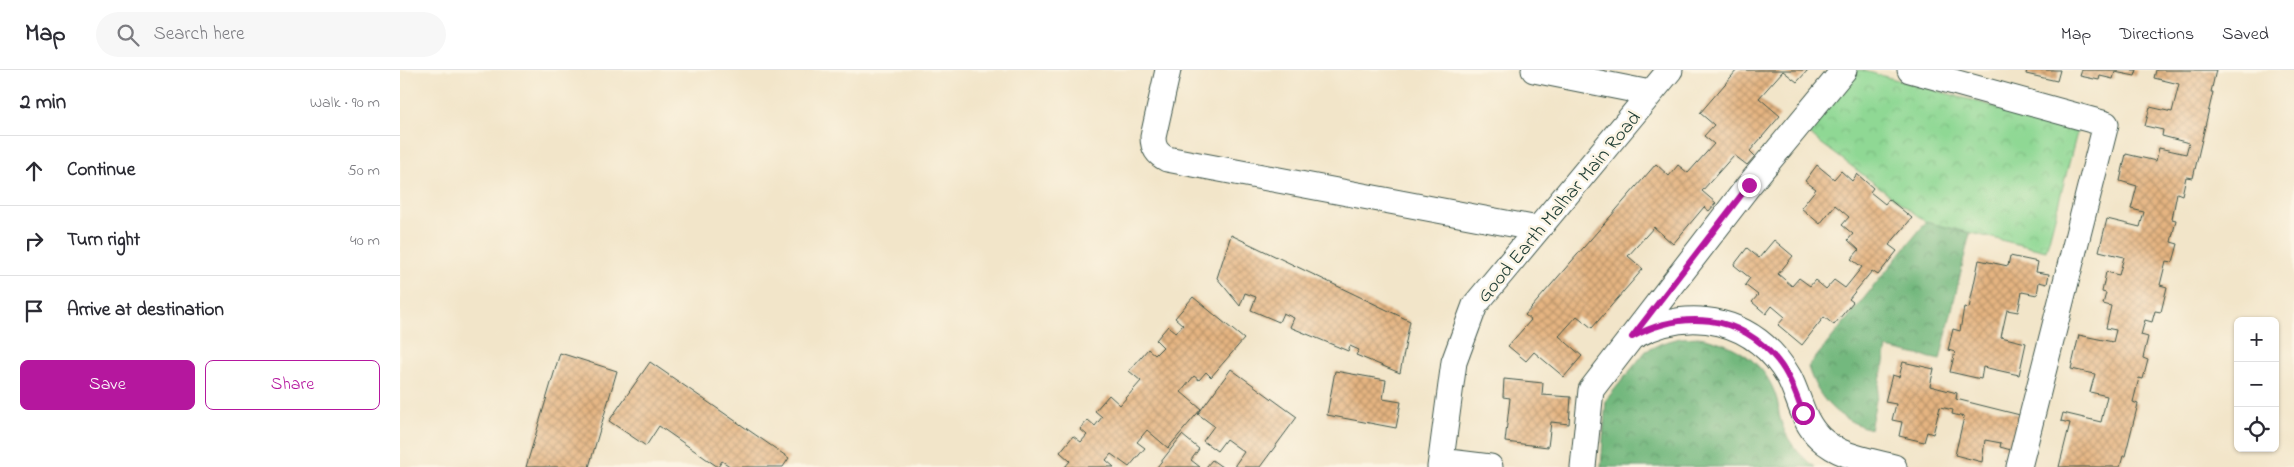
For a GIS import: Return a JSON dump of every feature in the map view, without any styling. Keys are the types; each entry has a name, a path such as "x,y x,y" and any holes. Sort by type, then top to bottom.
{"street":[{"path":"1168,70 1153,137 1153,145 1157,152 1167,159 1538,229"},
{"path":"1534,70 1650,94"},
{"name":"Good Earth Malhar Main Road","path":"1440,464 1454,362 1475,305 1670,70"},
{"path":"1583,467 1591,390 1749,185 1844,70"},
{"path":"1910,70 2106,124 2020,467"},
{"path":"1632,337 1649,328 1667,322 1687,319 1725,324 1746,333 1763,345 1778,361 1790,379 1803,413 1820,437 1847,455 1894,467"},
{"path":"1440,464 1490,467"}],"green space":[{"path":"1853,70 1861,70 2078,129 2046,251 1926,222 1806,132"},
{"path":"1926,222 1970,233 1940,360 1887,348 1870,429 1848,420 1830,406 1817,389 1808,367"},
{"path":"1699,337 1725,344 1747,356 1766,375 1778,402 1780,418 1789,440 1798,452 1815,467 1601,467 1606,400 1646,351 1662,343 1680,338"}],"building":[{"path":"1737,70 1808,70 1797,82 1783,71 1759,98 1780,116 1750,151 1755,156 1747,165 1734,155 1702,191 1716,203 1709,211 1704,207 1673,244 1654,227 1628,256 1643,269 1592,328 1577,316 1559,336 1582,356 1564,377 1534,352 1526,361 1508,346 1531,320 1525,315 1656,164 1669,176 1678,165 1688,173 1714,144 1704,136 1714,125 1700,113"},
{"path":"2027,70 2060,70 2057,81 2026,74"},
{"path":"2082,70 2137,70 2135,76 2115,72 2113,79 2100,76 2099,80 2080,76"},
{"path":"2156,70 2216,70 2211,92 2213,92 2193,178 2186,177 2182,195 2177,193 2172,219 2176,220 2171,242 2178,244 2173,262 2166,261 2160,285 2167,287 2161,312 2155,311 2152,322 2145,320 2141,335 2148,337 2143,358 2148,360 2143,379 2139,378 2133,402 2138,404 2125,456 2123,456 2120,467 2059,467 2070,423 2061,421 2063,413 2101,422 2107,396 2090,392 2095,374 2071,369 2079,335 2113,342 2116,330 2106,328 2111,306 2103,304 2106,293 2102,292 2106,272 2119,275 2124,257 2099,251 2107,219 2140,227 2144,212 2131,209 2137,186 2120,181 2126,154 2156,161 2159,148 2186,154 2189,143 2162,136 2163,130 2145,126 2150,107 2172,112 2179,84 2154,78"},
{"path":"1817,165 1834,179 1841,171 1852,181 1857,174 1873,188 1870,192 1885,204 1889,199 1912,218 1889,245 1897,251 1878,275 1872,271 1849,299 1853,302 1834,325 1824,317 1802,345 1778,325 1785,317 1772,306 1766,314 1752,302 1758,295 1745,285 1750,278 1734,265 1747,248 1759,258 1774,240 1793,256 1778,274 1792,286 1799,278 1810,286 1815,280 1826,289 1834,280 1845,288 1862,267 1851,259 1859,250 1848,240 1853,234 1842,225 1849,217 1835,205 1820,224 1801,208 1816,189 1805,181"},
{"path":"1231,235 1410,321 1400,373 1356,355 1359,350 1350,346 1348,351 1290,327 1294,318 1283,313 1279,322 1251,310 1256,297 1245,293 1240,306 1217,278"},
{"path":"2010,256 2038,262 2036,272 2049,274 2047,284 2039,282 2037,295 2022,292 2018,312 2007,310 2001,337 2026,343 2019,375 1983,367 1981,379 1950,372 1955,352 1948,350 1953,329 1960,331 1964,307 1969,308 1979,260 2008,266"},
{"path":"1193,297 1244,339 1211,377 1206,372 1199,380 1194,376 1181,392 1201,409 1168,448 1147,430 1137,442 1145,448 1129,467 1111,454 1106,460 1114,467 1065,467 1070,461 1060,452 1073,436 1081,442 1087,435 1080,429 1088,420 1095,426 1102,417 1095,411 1109,395 1120,405 1141,381 1129,371 1148,349 1155,355 1163,347 1156,340 1168,326 1176,333 1183,325 1175,318"},
{"path":"560,353 617,371 589,467 526,467"},
{"path":"650,362 789,458 783,467 731,467 722,461 718,467 659,426 646,446 609,421"},
{"path":"1903,362 1934,369 1930,386 1957,393 1956,399 2020,415 2011,450 2000,447 2001,443 1985,440 1982,462 1955,455 1964,417 1952,414 1953,410 1940,407 1933,434 1927,432 1924,442 1899,436 1902,422 1892,420 1896,404 1885,402 1892,375 1899,377"},
{"path":"1231,369 1297,417 1260,467 1238,467 1235,465 1244,452 1226,439 1217,451 1203,441 1214,426 1198,414"},
{"path":"1335,371 1386,380 1383,399 1401,402 1396,428 1327,415"},
{"path":"1504,379 1543,383 1542,395 1571,397 1569,424 1551,422 1548,447 1505,442 1510,398 1503,397"},
{"path":"1182,435 1199,449 1191,460 1200,467 1157,467"},
{"path":"1212,460 1222,467 1206,467"}],"route":[{"path":"1749,185 1632,337 1649,328 1667,322 1687,319 1725,324 1746,333 1763,345 1778,361 1790,379 1803,413"}]}
